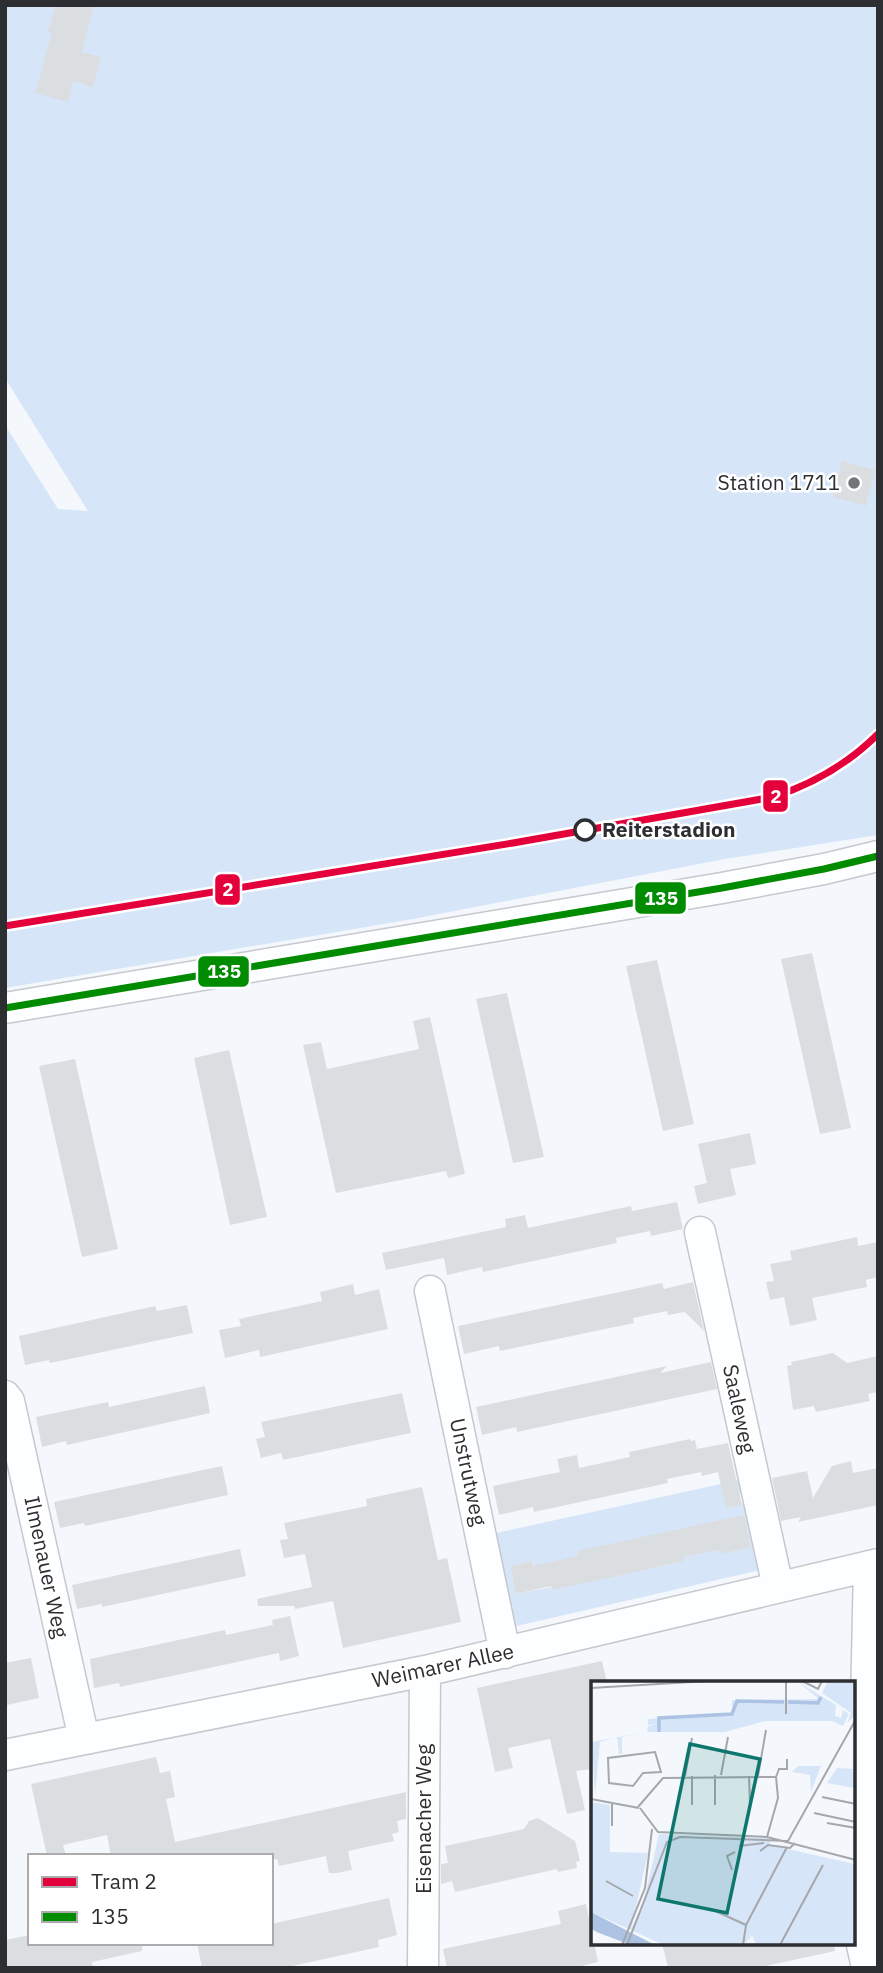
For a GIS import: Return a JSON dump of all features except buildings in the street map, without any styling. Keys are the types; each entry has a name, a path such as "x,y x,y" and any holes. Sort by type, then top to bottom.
{"street":[{"path":"5,1007 824,869 878,856"},
{"path":"824,869 878,864"},
{"name":"Saaleweg","path":"700,1232 778,1587"},
{"name":"Unstrutweg","path":"430,1291 505,1653"},
{"name":"Ilmenauer Weg","path":"5,1395 9,1401 84,1739"},
{"path":"867,1968 861,1940 873,1565"},
{"name":"Weimarer Allee","path":"5,1755 425,1671 873,1565"},
{"name":"Eisenacher Weg","path":"423,1968 425,1671"}],"shaded area":[{"path":"5,5 878,5 878,835 725,859 413,919 5,988 5,425 58,509 88,511 5,378"},
{"path":"744,1479 747,1493 724,1498 726,1508 745,1504 765,1569 512,1627 491,1538 497,1537 496,1533","holes":["745,1521 751,1547 719,1553 719,1550 684,1557 685,1561 552,1590 551,1587 516,1594 510,1566 532,1561 534,1567"]}],"tram line":[{"name":"2","path":"5,926 513,843 773,797 829,772 855,755 878,734"}],"transit line":[{"name":"135","path":"5,1008 722,888 878,856"}],"place":[{"name":"Station 1711","path":"854,483"},
{"name":"Reiterstadion","path":"585,830"}]}
